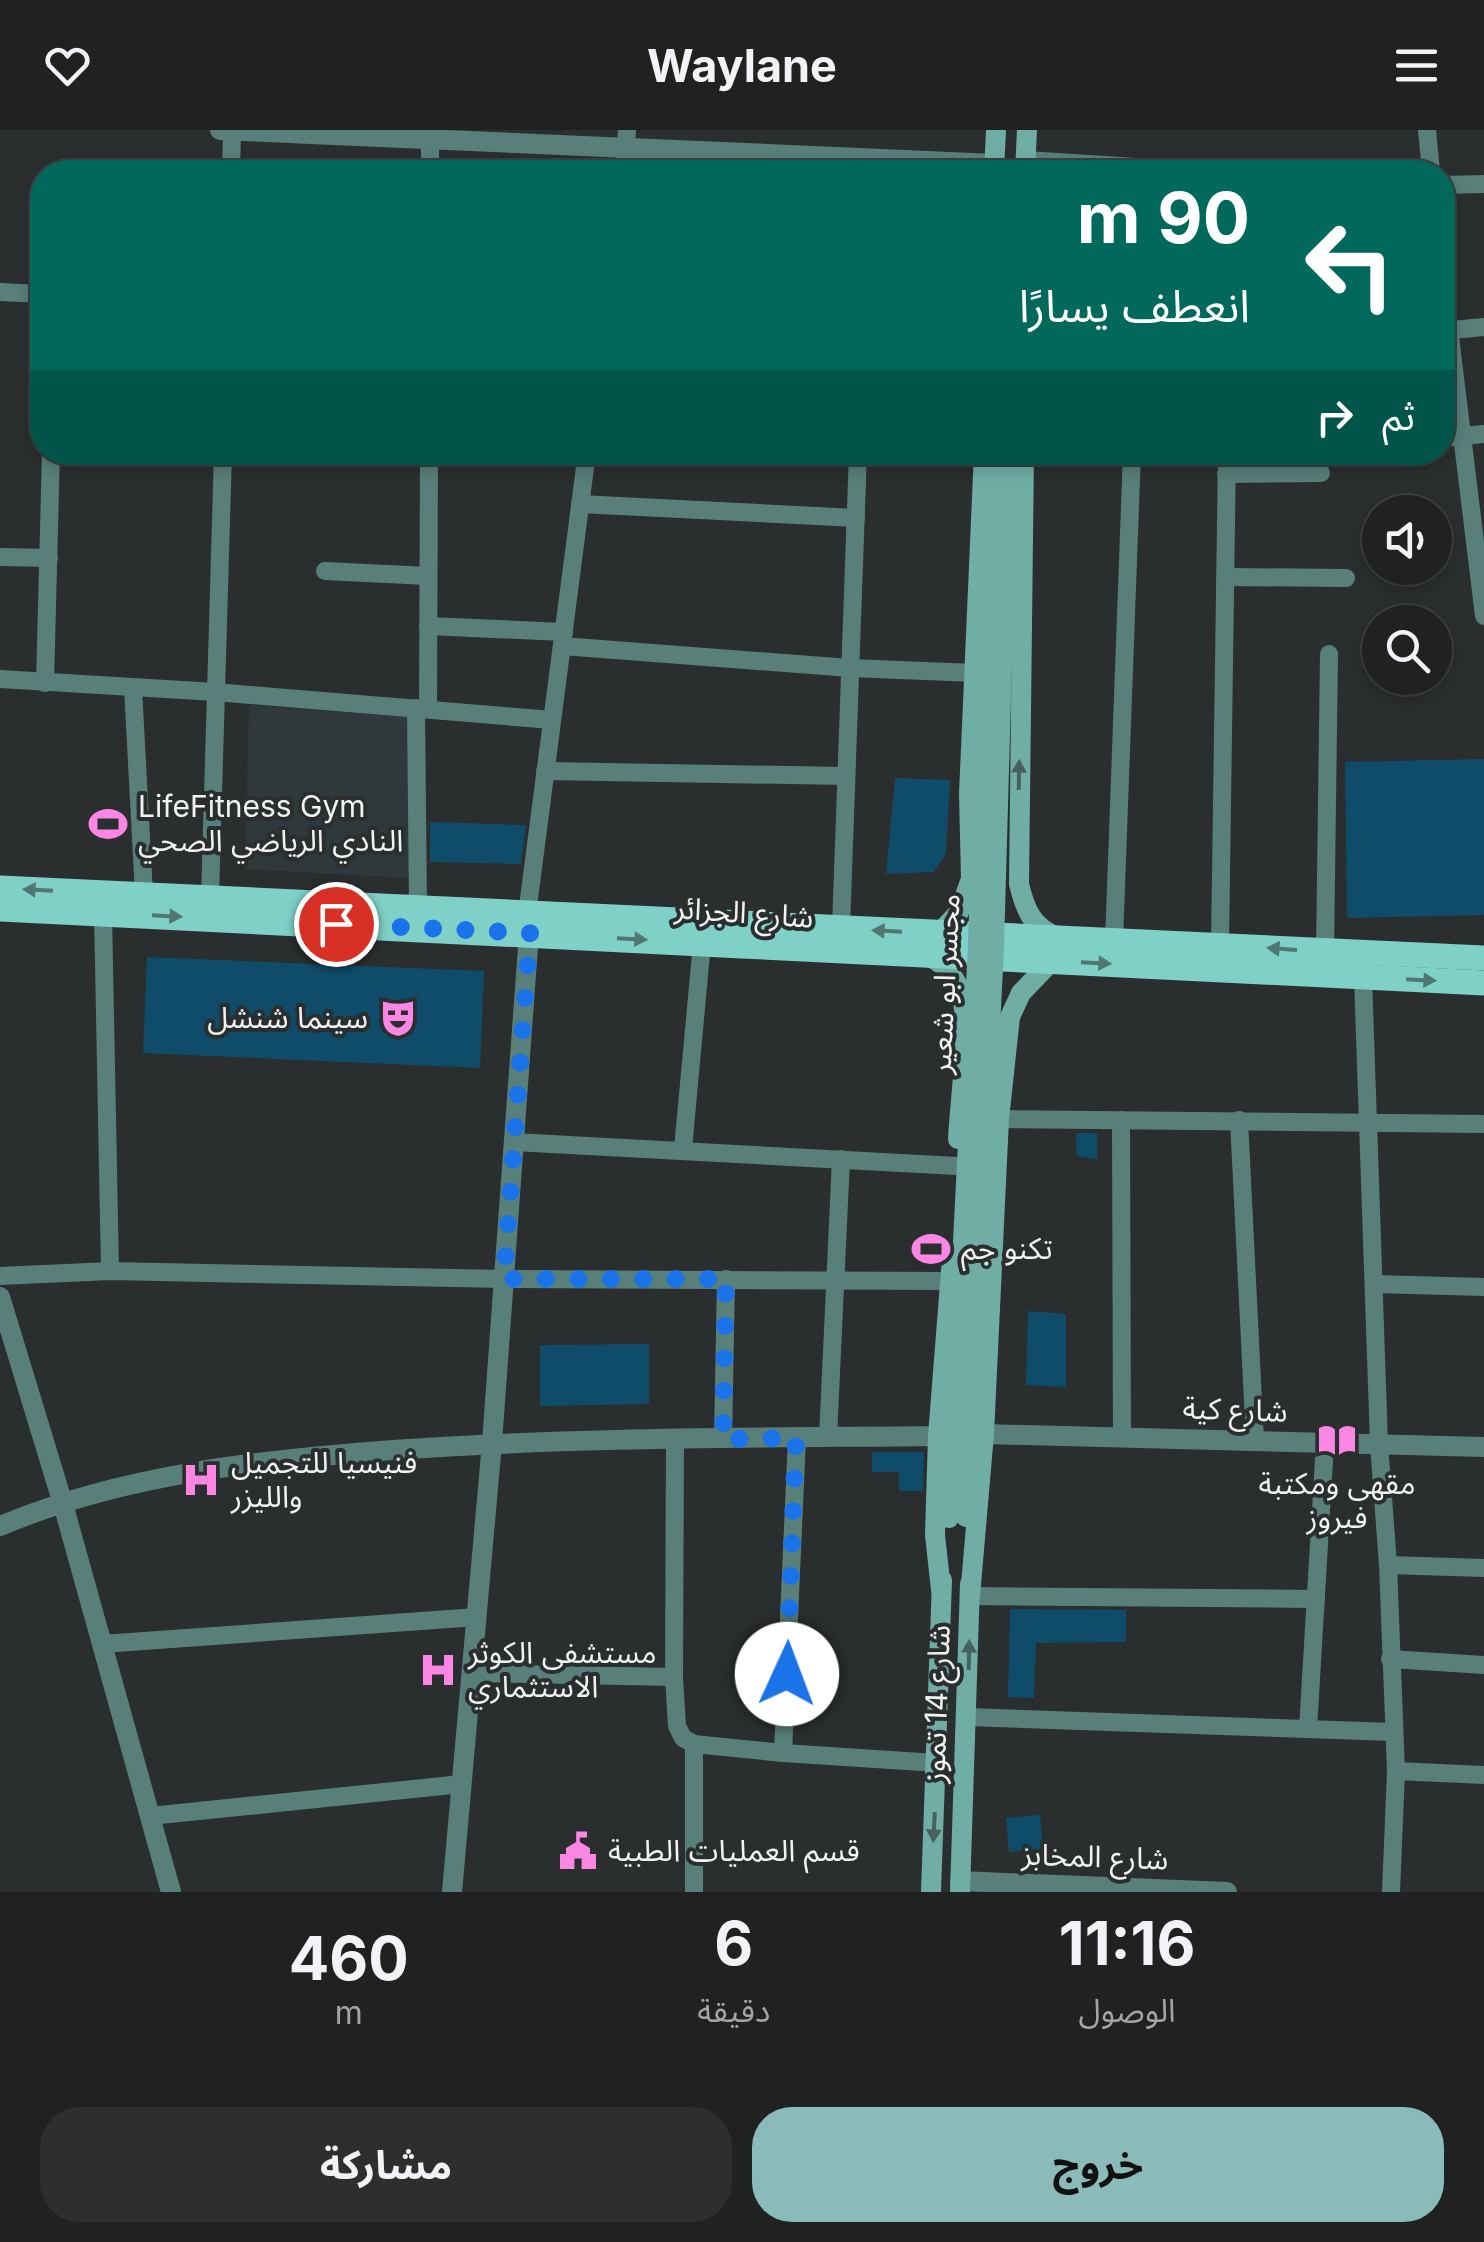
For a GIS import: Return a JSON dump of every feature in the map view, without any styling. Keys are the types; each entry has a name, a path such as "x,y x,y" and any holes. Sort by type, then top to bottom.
{"main road":[{"path":"994,160 996,130"},
{"path":"1026,160 1027,130"},
{"path":"941,1590 935,1534 938,1436 951,1280 964,1016 953,976 933,946 958,912 970,879 969,794 983,465"},
{"name":"مجسر ابو شعير","path":"957,1518 994,465"},
{"name":"مجسر ابو شعير","path":"957,1518 994,947 1008,465"},
{"path":"970,1596 984,1434 998,1119 1010,1017 1021,992 1046,967 1057,949 1030,916 1018,873 1024,465"},
{"path":"970,879 982,896 997,899 1010,890 1018,873"},
{"name":"شارع الجزائر","path":"0,888 418,908 702,943 1057,949 1363,977 1484,983"},
{"name":"شارع الجزائر","path":"0,909 841,928 933,946"},
{"name":"شارع الجزائر","path":"1057,949 1114,941 1484,958"},
{"path":"964,1016 974,994 993,990 1007,1002 1010,1017"},
{"name":"شارع 14 تموز","path":"931,1892 941,1590 957,1518"},
{"name":"شارع 14 تموز","path":"957,1518 970,1596 960,1887"}],"street":[{"path":"220,130 430,139 627,139 822,160"},
{"path":"231,160 232,130"},
{"path":"1427,130 1430,160"},
{"path":"430,139 430,160"},
{"path":"1455,185 1484,184"},
{"path":"0,292 30,293"},
{"path":"1455,330 1484,327"},
{"path":"1455,390 1479,525 1484,616"},
{"path":"1455,437 1484,434"},
{"path":"45,682 51,465"},
{"path":"210,897 223,465"},
{"path":"418,908 422,709 428,626 429,465"},
{"path":"452,1892 492,1443 528,923 585,465"},
{"path":"841,928 858,465"},
{"path":"1114,941 1132,465"},
{"path":"1220,945 1226,465"},
{"path":"1226,474 1321,473"},
{"path":"580,504 856,518"},
{"path":"0,558 49,558"},
{"path":"324,571 428,576"},
{"path":"1225,576 1346,578"},
{"path":"428,626 850,668 975,673"},
{"path":"1325,952 1329,654"},
{"path":"0,680 216,692 552,720"},
{"path":"133,688 144,894"},
{"path":"545,771 846,776"},
{"path":"103,914 110,1271"},
{"path":"682,1149 702,943"},
{"path":"1363,977 1379,1444 1396,1771 1391,1892"},
{"path":"998,1119 1484,1124"},
{"path":"1121,1120 1122,1437"},
{"path":"1239,1120 1255,1441"},
{"path":"514,1142 958,1166"},
{"path":"828,1438 841,1159"},
{"path":"0,1276 110,1271 504,1279 951,1280"},
{"path":"723,1439 726,1279"},
{"path":"1374,1284 1484,1287"},
{"path":"2,1310 62,1504 171,1892"},
{"name":"شارع كية","path":"984,1434 1484,1447"},
{"path":"0,1526 152,1479 242,1463 492,1443 938,1436"},
{"path":"784,1754 796,1438"},
{"path":"675,1440 674,1676 677,1726 683,1738 694,1744 784,1754 937,1763"},
{"path":"1308,1729 1324,1443"},
{"path":"1388,1566 1484,1568"},
{"path":"970,1596 1316,1599"},
{"path":"102,1644 477,1617"},
{"path":"1390,1659 1484,1665"},
{"path":"472,1673 674,1676"},
{"path":"968,1716 1393,1732"},
{"path":"694,1744 694,1892"},
{"path":"1396,1771 1484,1776"},
{"path":"150,1816 462,1784"},
{"name":"شارع المخابز","path":"960,1887 1226,1892"}],"shaded area":[{"path":"249,705 408,717 409,878 245,869"}],"building":[{"path":"1484,759 1484,915 1347,918 1345,762"},
{"path":"895,778 950,780 946,853 934,872 886,874"},
{"path":"430,822 526,825 521,864 430,862"},
{"path":"147,957 484,971 480,1068 143,1053"},
{"path":"1076,1133 1097,1133 1097,1159 1077,1156"},
{"path":"1028,1311 1066,1314 1066,1387 1026,1385"},
{"path":"649,1344 649,1404 540,1406 540,1345"},
{"path":"872,1452 924,1452 923,1491 899,1491 899,1472 872,1472"},
{"path":"1010,1609 1126,1610 1126,1642 1036,1643 1034,1698 1008,1697"},
{"path":"1040,1815 1043,1849 1009,1852 1006,1818"}],"place":[{"name":"LifeFitness Gym النادي الرياضي الصحي","path":"108,824"},
{"name":"سينما شنشل","path":"398,1018"},
{"name":"تكنو جم","path":"931,1249"},
{"name":"مقهى ومكتبة فيروز","path":"1337,1440"},
{"name":"فنيسيا للتجميل والليزر","path":"201,1480"},
{"name":"مستشفى الكوثر الاستثماري","path":"438,1670"},
{"name":"قسم العمليات الطبية","path":"578,1851"}],"route":[{"path":"336,924 530,933 504,1279 726,1279 723,1439 796,1438 787,1674"}]}
